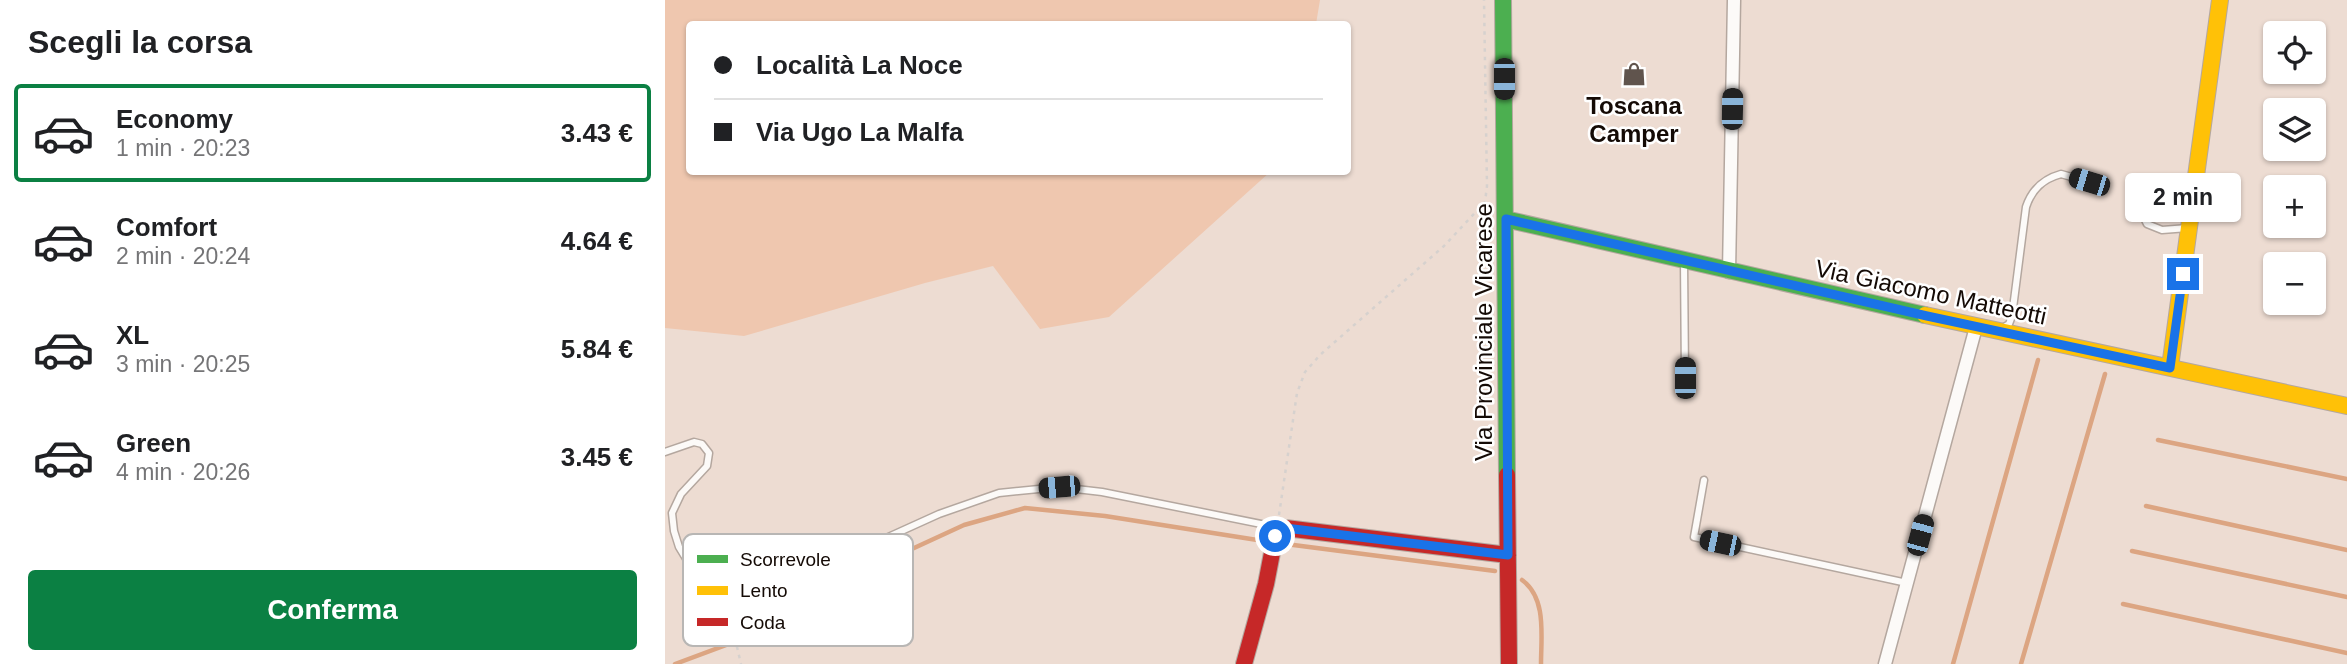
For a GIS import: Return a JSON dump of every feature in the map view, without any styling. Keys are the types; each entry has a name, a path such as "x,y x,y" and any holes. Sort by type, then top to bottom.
{"street":[{"name":"Via Provinciale Vicarese","path":"1503,0 1509,664"},
{"path":"1729,272 1734,0"},
{"path":"2170,368 2220,0"},
{"name":"Via Giacomo Matteotti","path":"1506,219 1976,327 2347,406"},
{"path":"1885,664 1976,327"},
{"path":"1244,664 1266,584 1275,537 1508,555"}],"lane":[{"path":"1999,330 2009,324 2012,316 2030,194 2040,184 2061,174 2089,182"},
{"path":"2140,209 2147,224 2162,230 2189,228"},
{"path":"1684,261 1685,378"},
{"path":"665,452 694,442 702,443 709,453 707,466 681,494 671,513 674,531 683,554"},
{"path":"1704,480 1694,537 1906,583"},
{"path":"895,534 939,514 999,493 1059,487 1102,492 1275,537"}],"path":[{"path":"1275,537 1297,393 1305,373 1320,355 1444,246 1485,202 1484,0"},
{"path":"736,646 741,664"}],"shaded area":[{"path":"665,0 1320,0 1316,21 686,21 686,175 1267,175 1109,317 1040,329 993,266 744,336 665,328"}],"waterway":[{"path":"1953,664 2038,360"},
{"path":"2021,664 2105,374"},
{"path":"2158,440 2347,479"},
{"path":"2146,506 2347,550"},
{"path":"913,548 964,525 1025,508 1105,516 1270,542"},
{"path":"1278,543 1495,571"},
{"path":"2132,551 2347,597"},
{"path":"1522,580 1536,597 1539,607 1542,630 1541,664"},
{"path":"2123,604 2347,653"},
{"path":"675,664 723,646"}],"traffic: fast":[{"path":"1503,0 1507,475"},
{"path":"1505,219 1925,315"}],"traffic: slow":[{"path":"2170,367 2220,0"},
{"path":"1925,315 2347,406"}],"traffic: jam":[{"path":"1507,475 1509,664"},
{"path":"1244,664 1266,584 1277,527 1508,555"}],"place":[{"name":"Toscana Camper","path":"1634,74"}],"route":[{"path":"1275,536 1277,527 1508,555 1506,219 1729,272 2170,368 2183,274"}]}
